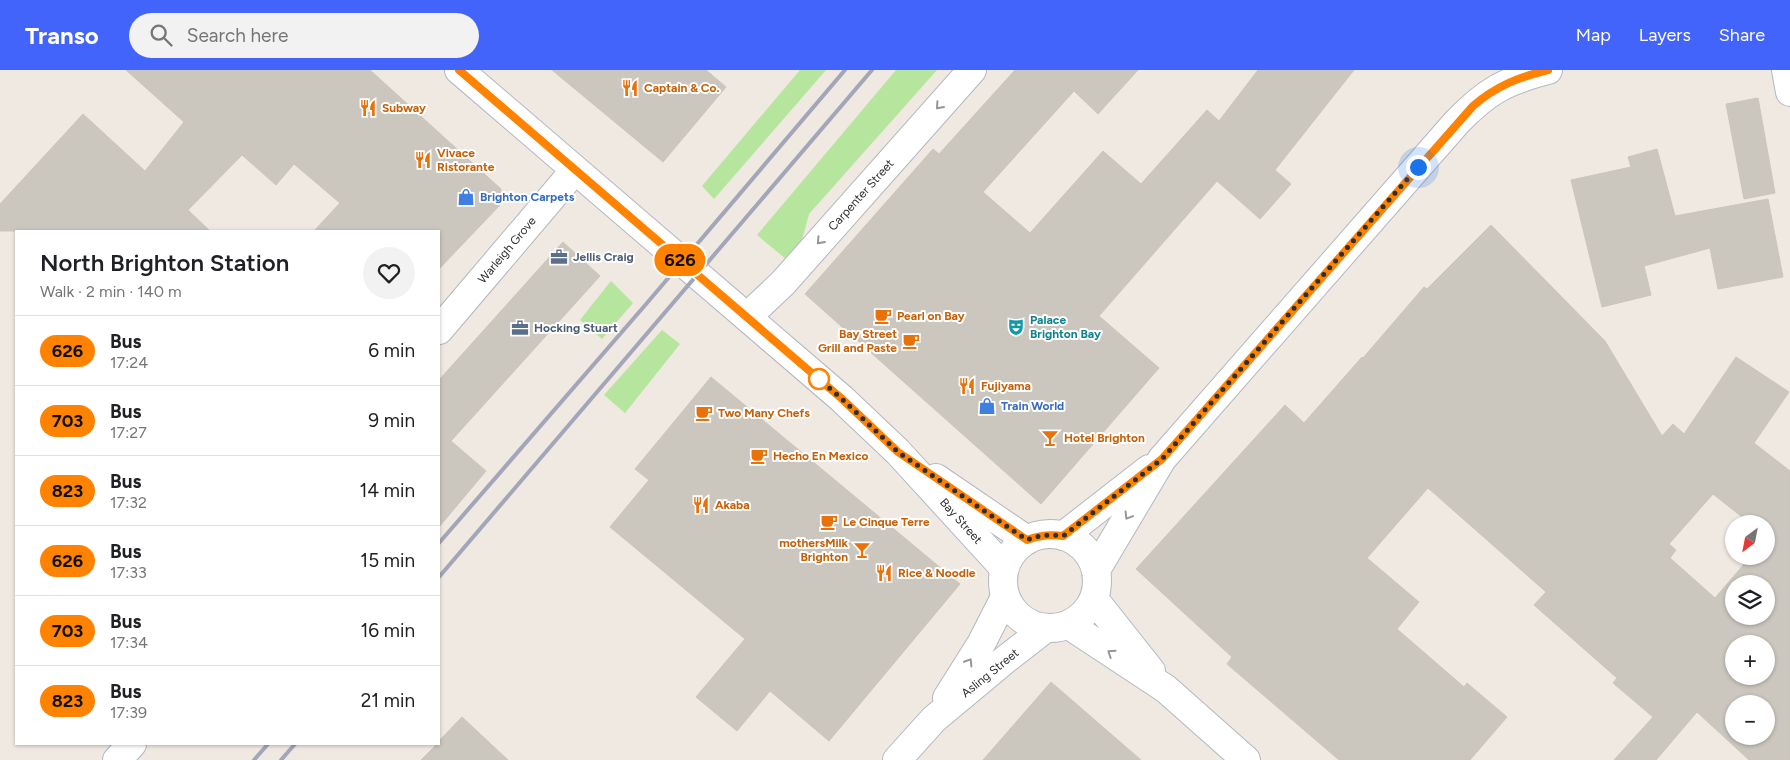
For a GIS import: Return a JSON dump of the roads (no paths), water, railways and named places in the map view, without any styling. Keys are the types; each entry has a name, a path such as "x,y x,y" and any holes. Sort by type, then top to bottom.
{"street":[{"name":"Carpenter Street","path":"747,317 783,283 972,70"},
{"path":"1096,570 1162,459 1473,106 1486,94 1502,85 1515,79 1548,70"},
{"path":"1786,70 1790,92"},
{"name":"Bay Street","path":"467,73 575,170 841,398 898,452 1004,568"},
{"name":"Warleigh Grove","path":"440,329 575,170"},
{"name":"Bay Street","path":"898,452 1027,540"},
{"path":"1063,536 1162,459"},
{"path":"1051,534 1063,536 1078,543 1089,555 1096,570 1097,584 1094,599 1088,610 1079,618 1058,627 1033,626 1021,619 1012,610 1002,588 1004,568 1009,557 1017,547 1027,540 1051,534"},
{"name":"Asling Street","path":"934,719 981,644 1005,597"},
{"path":"1094,599 1166,690 1246,760"},
{"path":"1058,627 1166,690"},
{"name":"Asling Street","path":"897,760 934,719 1006,659 1058,627"},
{"path":"116,760 131,745"}],"railway":[{"path":"440,542 647,303 845,70"},
{"path":"440,576 872,70"},
{"path":"254,760 267,745"},
{"path":"281,760 294,745"}],"place":[{"name":"Captain & Co.","path":"630,88"},
{"name":"Subway","path":"368,108"},
{"name":"Vivace Ristorante","path":"423,160"},
{"name":"Brighton Carpets","path":"466,197"},
{"name":"Jellis Craig","path":"559,257"},
{"name":"Pearl on Bay","path":"883,316"},
{"name":"Palace Brighton Bay","path":"1016,327"},
{"name":"Hocking Stuart","path":"520,328"},
{"name":"Bay Street Grill and Paste","path":"911,341"},
{"name":"Fujiyama","path":"967,386"},
{"name":"Train World","path":"987,406"},
{"name":"Two Many Chefs","path":"704,413"},
{"name":"Hotel Brighton","path":"1050,438"},
{"name":"Hecho En Mexico","path":"759,456"},
{"name":"Akaba","path":"701,505"},
{"name":"Le Cinque Terre","path":"829,522"},
{"name":"mothersMilk Brighton","path":"862,550"},
{"name":"Rice & Noodle","path":"884,573"}]}
